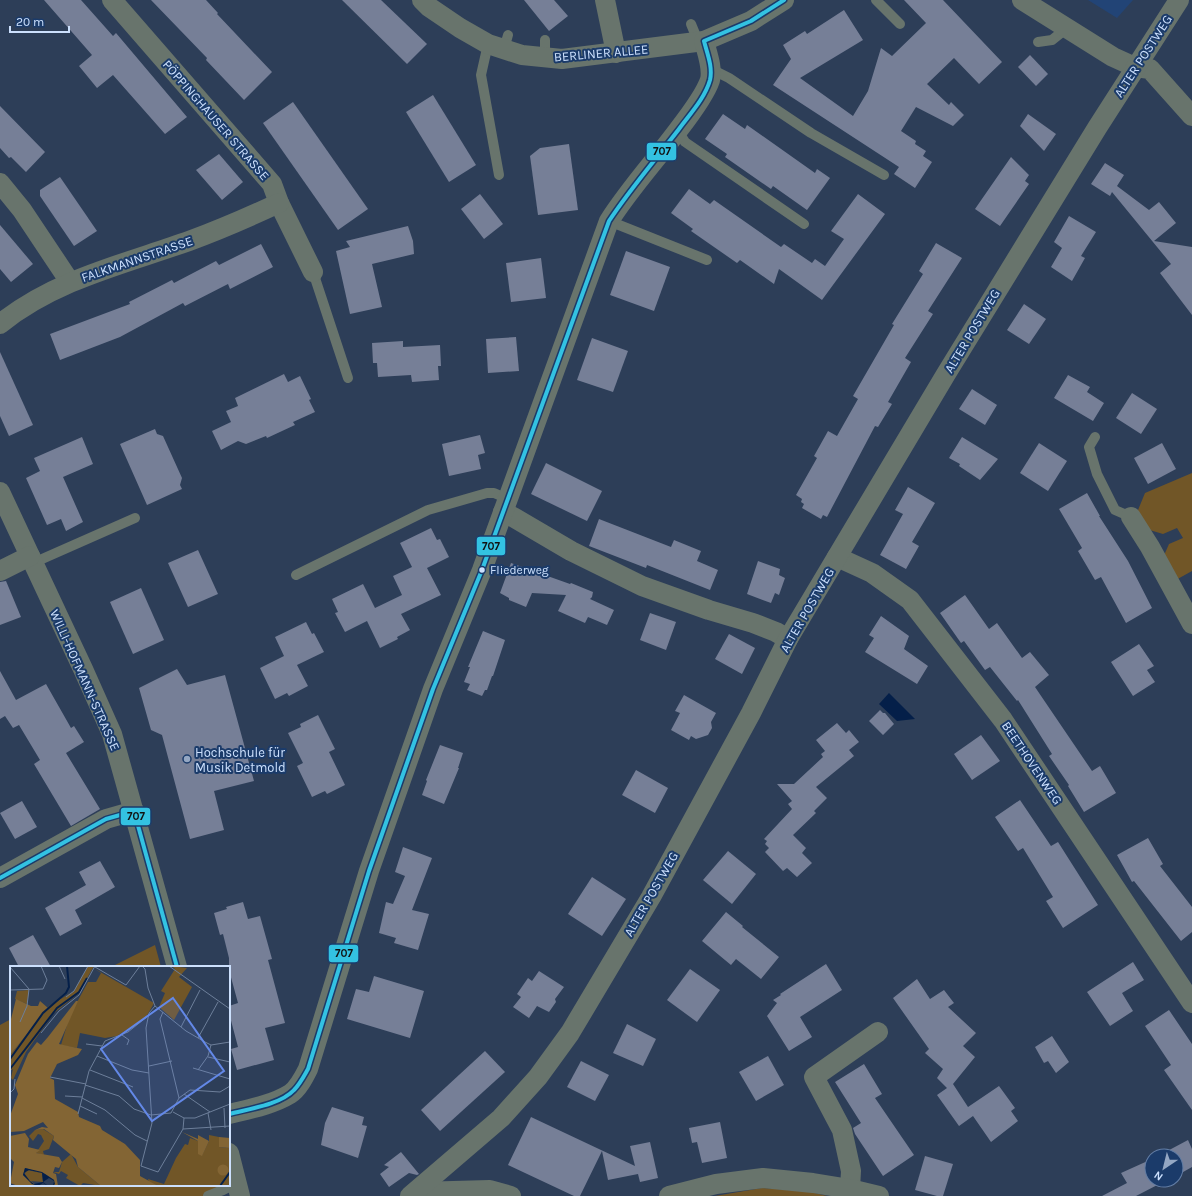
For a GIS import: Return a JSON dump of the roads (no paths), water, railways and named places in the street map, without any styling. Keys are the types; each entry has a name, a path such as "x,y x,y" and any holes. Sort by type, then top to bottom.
{"street":[{"name":"PÖPPINGHAUSER STRASSE","path":"112,0 272,184 278,204 313,272"},
{"name":"BERLINER ALLEE","path":"422,0 429,7 460,28 500,43 522,55 545,49 562,59 616,53 698,36 751,21 784,0"},
{"path":"605,0 616,53"},
{"path":"1022,0 1112,57 1135,67 1150,69 1192,116"},
{"name":"ALTER POSTWEG","path":"413,1194 501,1118 538,1077 570,1033 651,897 751,713 788,639 946,374 1135,67 1179,0"},
{"path":"230,1114 275,1101 291,1094 308,1069 369,871 433,689 482,570 609,221 620,203 693,111 710,80 711,69 698,36"},
{"path":"0,183 22,210 70,282"},
{"name":"FALKMANNSTRASSE","path":"0,324 26,306 70,282 220,230 278,204"},
{"name":"WILLI-HOFMANN-STRASSE","path":"0,492 112,734 177,966"},
{"path":"505,506 513,517 571,551 642,586 776,632 788,639"},
{"path":"1131,517 1150,547 1192,624"},
{"name":"BEETHOVENWEG","path":"837,557 872,573 910,600 1003,720 1192,1003"},
{"path":"0,571 32,560"},
{"path":"0,878 106,819 134,811"},
{"path":"850,1189 851,1171 842,1130 814,1077 878,1032"},
{"path":"230,1157 239,1190"},
{"path":"669,1196 716,1184 763,1178 813,1183 850,1189 878,1196"},
{"path":"413,1194 490,1190 511,1196"}],"lane":[{"path":"876,0 900,24"},
{"path":"1038,42 1052,40 1067,28"},
{"path":"499,175 481,75 500,43"},
{"path":"711,69 729,78 811,134 884,175"},
{"path":"678,131 685,142 804,224"},
{"path":"609,221 707,260"},
{"path":"313,272 348,378"},
{"path":"1095,438 1089,447 1097,474 1115,510 1131,517"},
{"path":"296,575 428,510 487,493 494,493 505,506"},
{"path":"32,560 135,518"},
{"path":"208,1196 223,1190 239,1190"}],"place":[{"name":"Fliederweg","path":"482,570"},
{"name":"Hochschule für Musik Detmold","path":"187,759"}]}
